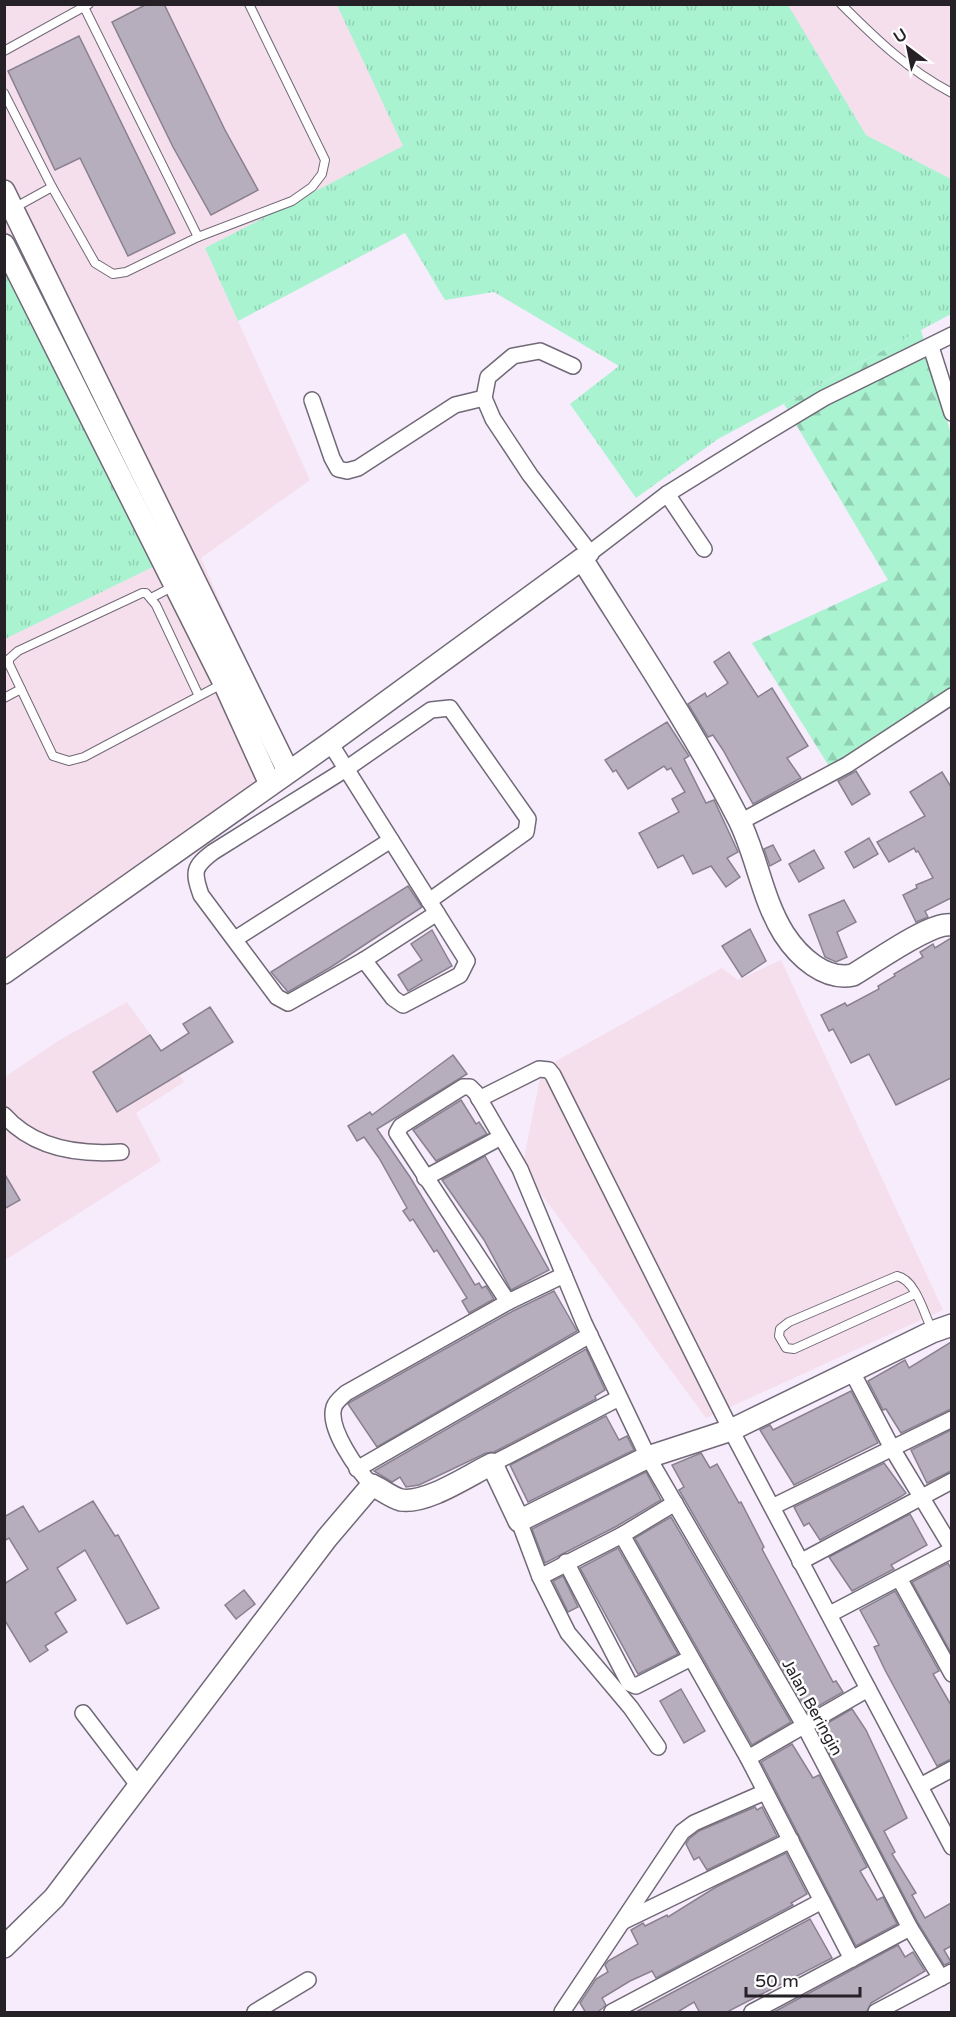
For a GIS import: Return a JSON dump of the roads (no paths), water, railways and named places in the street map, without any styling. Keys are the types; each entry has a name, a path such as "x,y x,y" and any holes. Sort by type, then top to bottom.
{"street":[{"path":"7,204 150,488 288,771"},
{"path":"4,245 224,683 270,784"},
{"path":"4,973 330,742 586,557 667,494 824,398 931,347 951,335"},
{"path":"931,347 951,413"},
{"path":"573,366 540,351 513,356 488,377 484,398 493,419 586,557 685,722 740,822 765,893 784,934 804,958 829,974 840,978 853,975 928,929 944,923 951,925"},
{"path":"312,400 332,458 338,469 347,471 358,468 455,405 484,398"},
{"path":"130,497 150,488"},
{"path":"667,494 704,549"},
{"path":"740,822 847,765 951,696"},
{"path":"450,708 528,819 526,832 364,960 288,1003 277,997 201,895 195,869 200,861 346,769 431,710 450,708"},
{"path":"330,742 467,961 460,975 403,1005 393,998 364,960"},
{"path":"235,939 392,840"},
{"path":"508,1302 397,1133 400,1126 463,1087 470,1087 479,1099 539,1069 549,1070 731,1430 951,1845"},
{"name":"Jalan Beringin","path":"479,1099 520,1169 590,1335 648,1457 804,1725 910,1928 946,1975"},
{"path":"4,1115 17,1130 67,1150 90,1154 122,1152"},
{"path":"425,1178 501,1137"},
{"path":"564,1275 508,1302 346,1393 337,1402 333,1419 357,1469 372,1485 400,1500 413,1500 427,1497 619,1398"},
{"path":"519,1521 648,1457 731,1430 942,1328"},
{"path":"357,1469 590,1335"},
{"path":"830,1614 951,1549 893,1450 851,1370"},
{"path":"772,1507 893,1450 951,1419"},
{"path":"492,1464 519,1521 540,1577 568,1633 631,1708 658,1747"},
{"path":"801,1562 951,1481"},
{"path":"4,1947 54,1898 327,1538 372,1485"},
{"path":"540,1577 675,1503"},
{"path":"622,1534 748,1758 852,1959"},
{"path":"566,1563 629,1683 636,1686 691,1658"},
{"path":"899,1578 951,1674"},
{"path":"748,1758 868,1689"},
{"path":"83,1713 138,1785"},
{"path":"920,1786 951,1769"},
{"path":"562,2013 682,1832 694,1823 765,1792"},
{"path":"624,1921 791,1840"},
{"path":"612,2013 822,1901"},
{"path":"752,2013 910,1928"},
{"path":"876,2013 946,1975"},
{"path":"255,2013 308,1980"}],"lane":[{"path":"4,93 52,187 95,263 113,274 126,272 198,237 292,201 312,187 322,174 326,159 249,4"},
{"path":"841,4 886,50 922,77 951,93"},
{"path":"4,51 87,6 198,237"},
{"path":"7,204 52,187"},
{"path":"151,598 175,586"},
{"path":"198,694 151,598 142,593 13,655 9,664 53,756 69,761 84,757 198,694 224,683"},
{"path":"4,698 21,689"},
{"path":"915,1294 794,1349 786,1348 779,1336 780,1329 789,1322 897,1276 904,1278 942,1328"}]}
